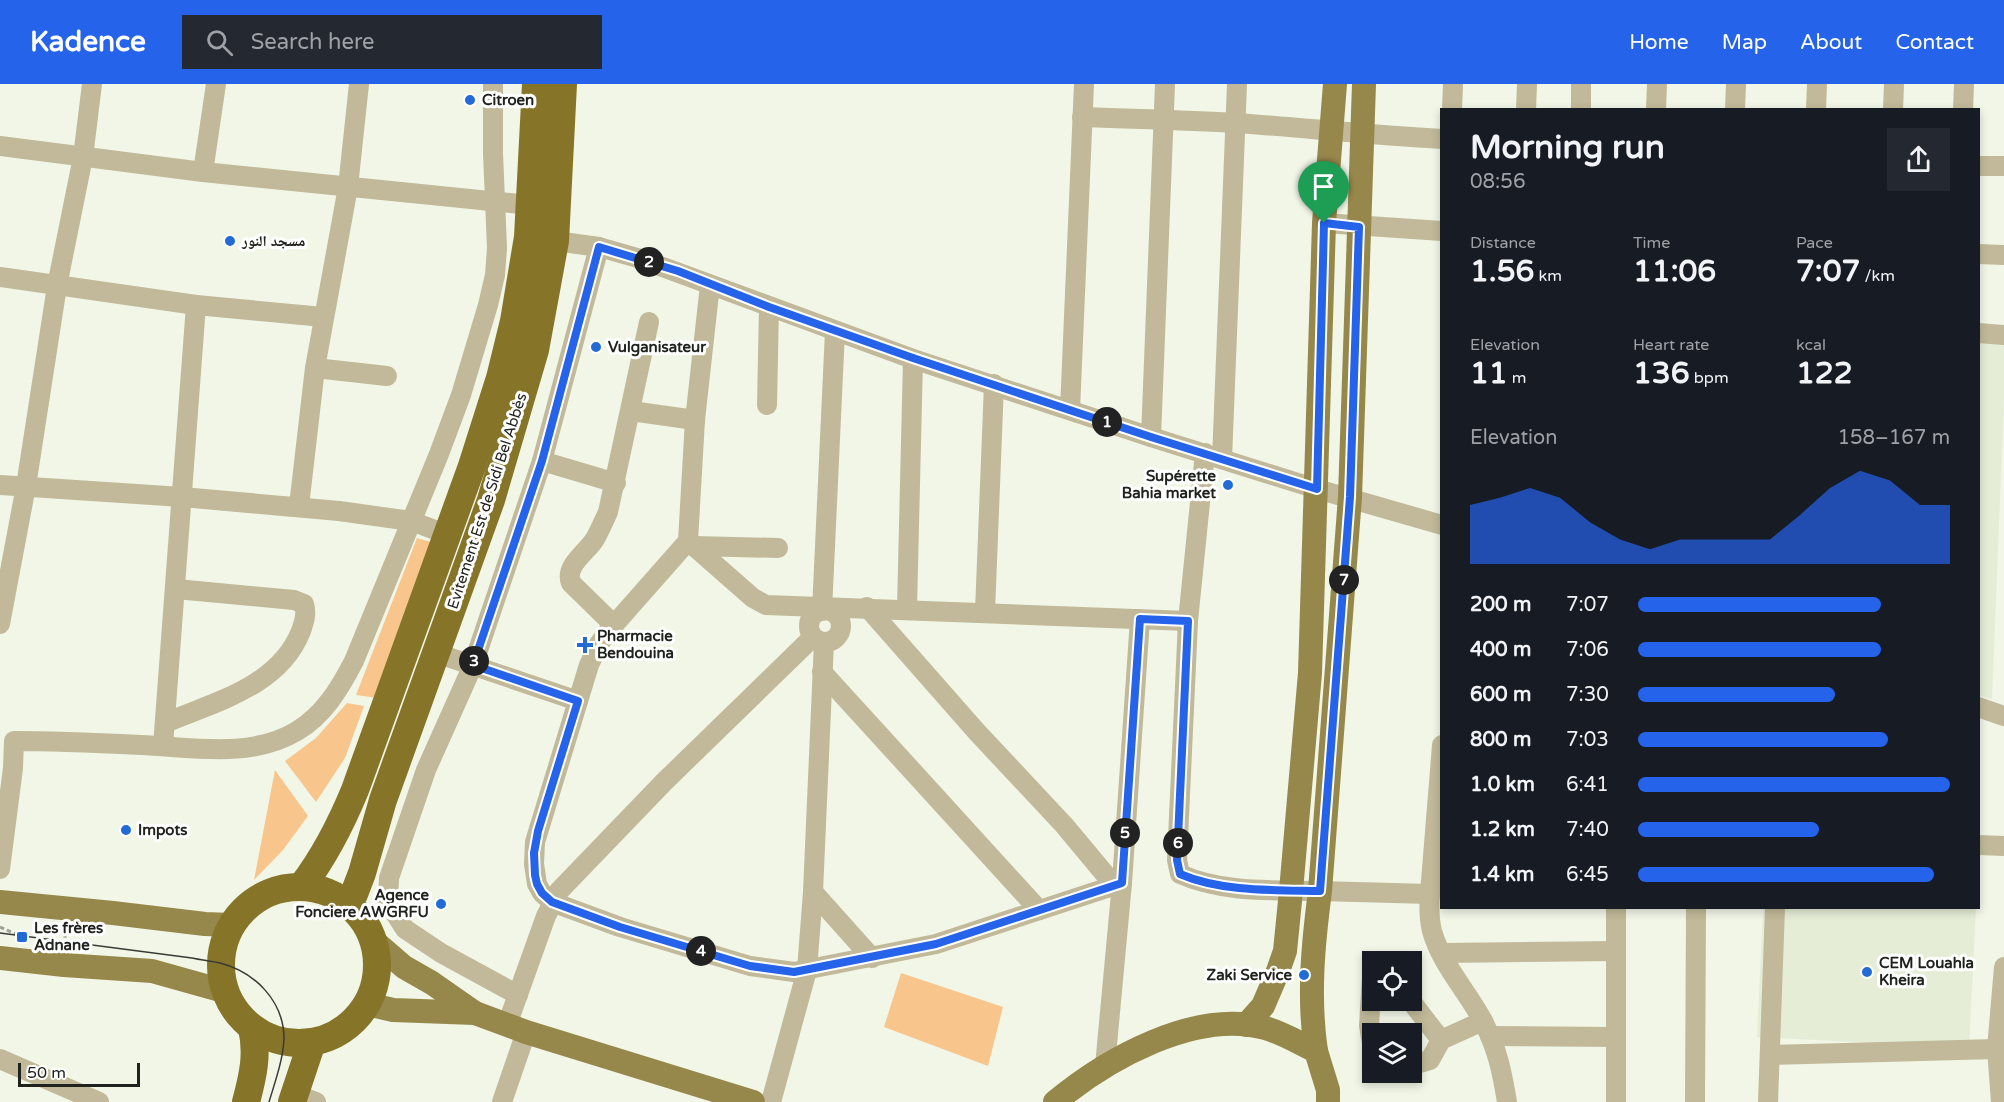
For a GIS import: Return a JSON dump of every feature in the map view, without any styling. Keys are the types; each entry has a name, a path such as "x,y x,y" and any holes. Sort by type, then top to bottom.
{"highway":[{"name":"Evitement Est de Sidi Bel Abbès","path":"302,886 342,822 355,790 472,466 500,378 522,279 530,205 536,84"},
{"name":"Evitement Est de Sidi Bel Abbès","path":"348,904 362,873 383,800 490,500 524,390 542,319 555,242 563,84"},
{"path":"302,886 319,889 348,904 364,921 374,941 377,957 377,973 368,1004 360,1015 338,1033 312,1042 269,1037 252,1028 238,1014 227,992 220,963 224,942 231,925 250,904 274,890 302,886"},
{"path":"246,1102 255,1066 256,1045 252,1028"},
{"path":"301,1099 312,1042"}],"main road":[{"path":"1246,1025 1271,993 1285,951 1310,673 1324,223 1335,84"},
{"path":"1332,1098 1316,1051 1311,1019 1314,940 1320,891 1350,497 1364,84"},
{"path":"0,902 231,925"},
{"path":"374,941 404,967 475,1012 517,1029 753,1102"},
{"path":"0,958 152,971 227,992"},
{"path":"368,1004 393,1010 475,1012"},
{"path":"1055,1102 1105,1066 1136,1050 1186,1030 1214,1025 1246,1025 1265,1028 1316,1051"}],"street":[{"path":"0,624 26,486 57,286 83,157 92,84"},
{"path":"203,172 216,84"},
{"path":"299,506 315,368 348,187 359,84"},
{"path":"0,869 14,768 7,741 240,749 270,743 298,731 337,693 354,662 461,395 488,305 495,274 497,248 493,84"},
{"path":"1070,410 1084,84"},
{"path":"1151,437 1165,84"},
{"path":"1237,84 1214,456 1188,621 1177,860 1180,874 1196,881 1226,886 1290,891 1430,894"},
{"path":"1452,108 1453,84"},
{"path":"1526,108 1527,84"},
{"path":"1581,84 1581,108"},
{"path":"1656,108 1657,84"},
{"path":"1736,84 1736,108"},
{"path":"1816,108 1817,84"},
{"path":"1893,108 1894,84"},
{"path":"1963,108 1964,84"},
{"path":"1082,117 1235,123 1332,130 1362,135 1440,139"},
{"path":"0,146 203,172 530,205"},
{"path":"1980,166 2004,166"},
{"path":"1324,223 1440,231"},
{"path":"555,242 599,247 678,271 769,307 913,358 1151,437 1440,524"},
{"path":"518,995 441,953 405,929 388,902 389,878 426,771 473,665 542,461 599,247"},
{"path":"1980,254 2004,255"},
{"path":"0,277 196,305 323,317"},
{"path":"710,285 695,420 692,543 598,644 535,842 534,864 537,884 542,893 552,902 620,927 750,966 794,972 936,944 1118,884"},
{"path":"163,746 196,305"},
{"path":"767,405 769,307"},
{"path":"614,625 571,583 569,576 572,566 594,541 608,512 649,322"},
{"path":"771,1102 807,970 813,892 822,672 819,640 809,627 810,621 822,608 835,331"},
{"path":"1980,333 2004,335"},
{"path":"907,609 913,358"},
{"path":"315,368 387,376"},
{"path":"985,612 994,384"},
{"path":"631,411 695,420"},
{"path":"542,461 616,483"},
{"path":"0,485 299,506 411,521 446,534"},
{"path":"692,543 759,603 822,608 867,607 1188,621"},
{"path":"692,543 778,548"},
{"path":"165,723 253,686 278,667 294,646 305,616 304,604 294,600 176,589"},
{"path":"867,607 976,731 1118,884"},
{"path":"502,1102 517,1029 518,995 552,902 565,884 600,848 819,640 834,639 840,630 837,616 822,608"},
{"path":"1105,1066 1140,619"},
{"path":"436,653 578,701"},
{"path":"822,672 1039,910"},
{"path":"1980,708 2004,716"},
{"path":"1440,782 1437,858 1429,910 1432,932 1486,1028 1499,1057 1507,1102"},
{"path":"1980,844 2004,846"},
{"path":"813,892 872,958"},
{"path":"1616,909 1616,1102"},
{"path":"1695,1102 1696,909"},
{"path":"1768,1102 1775,909"},
{"path":"1442,953 1615,951"},
{"path":"2001,1102 1997,1049 2004,967"},
{"path":"1419,1011 1441,1040"},
{"path":"1422,1062 1430,1060 1441,1040 1486,1028 1615,1037"},
{"path":"1770,1055 1997,1049"},
{"path":"0,1059 99,1102"}],"path":[{"path":"64,949 66,924"},
{"path":"0,927 22,937"}],"shaded area":[{"path":"1980,337 2004,339 2004,400 1992,699 1980,696"},
{"path":"417,538 431,542 377,698 356,695"},
{"path":"347,703 364,706 345,758 316,802 285,761 316,738"},
{"path":"275,770 308,816 283,850 254,880"},
{"name":"CEM Louahla Kheira","path":"1763,909 1976,909 1969,1048 1757,1037"},
{"path":"901,973 1003,1007 988,1066 884,1027"}],"tram line":[{"path":"0,933 192,958 220,963 245,973 265,990 279,1012 283,1025 282,1055 269,1102"}],"place":[{"name":"Citroen","path":"470,100"},
{"name":"مسجد النور","path":"230,241"},
{"name":"Vulganisateur","path":"596,347"},
{"name":"Supérette Bahia market","path":"1228,485"},
{"name":"Pharmacie Bendouina","path":"585,645"},
{"name":"Impots","path":"126,830"},
{"name":"Agence Fonciere AWGRFU","path":"441,904"},
{"name":"Les frères Adnane","path":"22,937"},
{"name":"CEM Louahla Kheira","path":"1867,972"},
{"name":"Zaki Service","path":"1304,975"}],"route":[{"path":"1324,223 1359,227 1350,497 1320,891 1226,886 1196,881 1180,874 1177,860 1188,621 1140,619 1122,883 936,944 794,972 750,966 620,927 552,902 542,893 535,875 535,842 578,701 473,665 542,461 599,247 678,271 769,307 913,358 1317,489 1324,223"}]}
